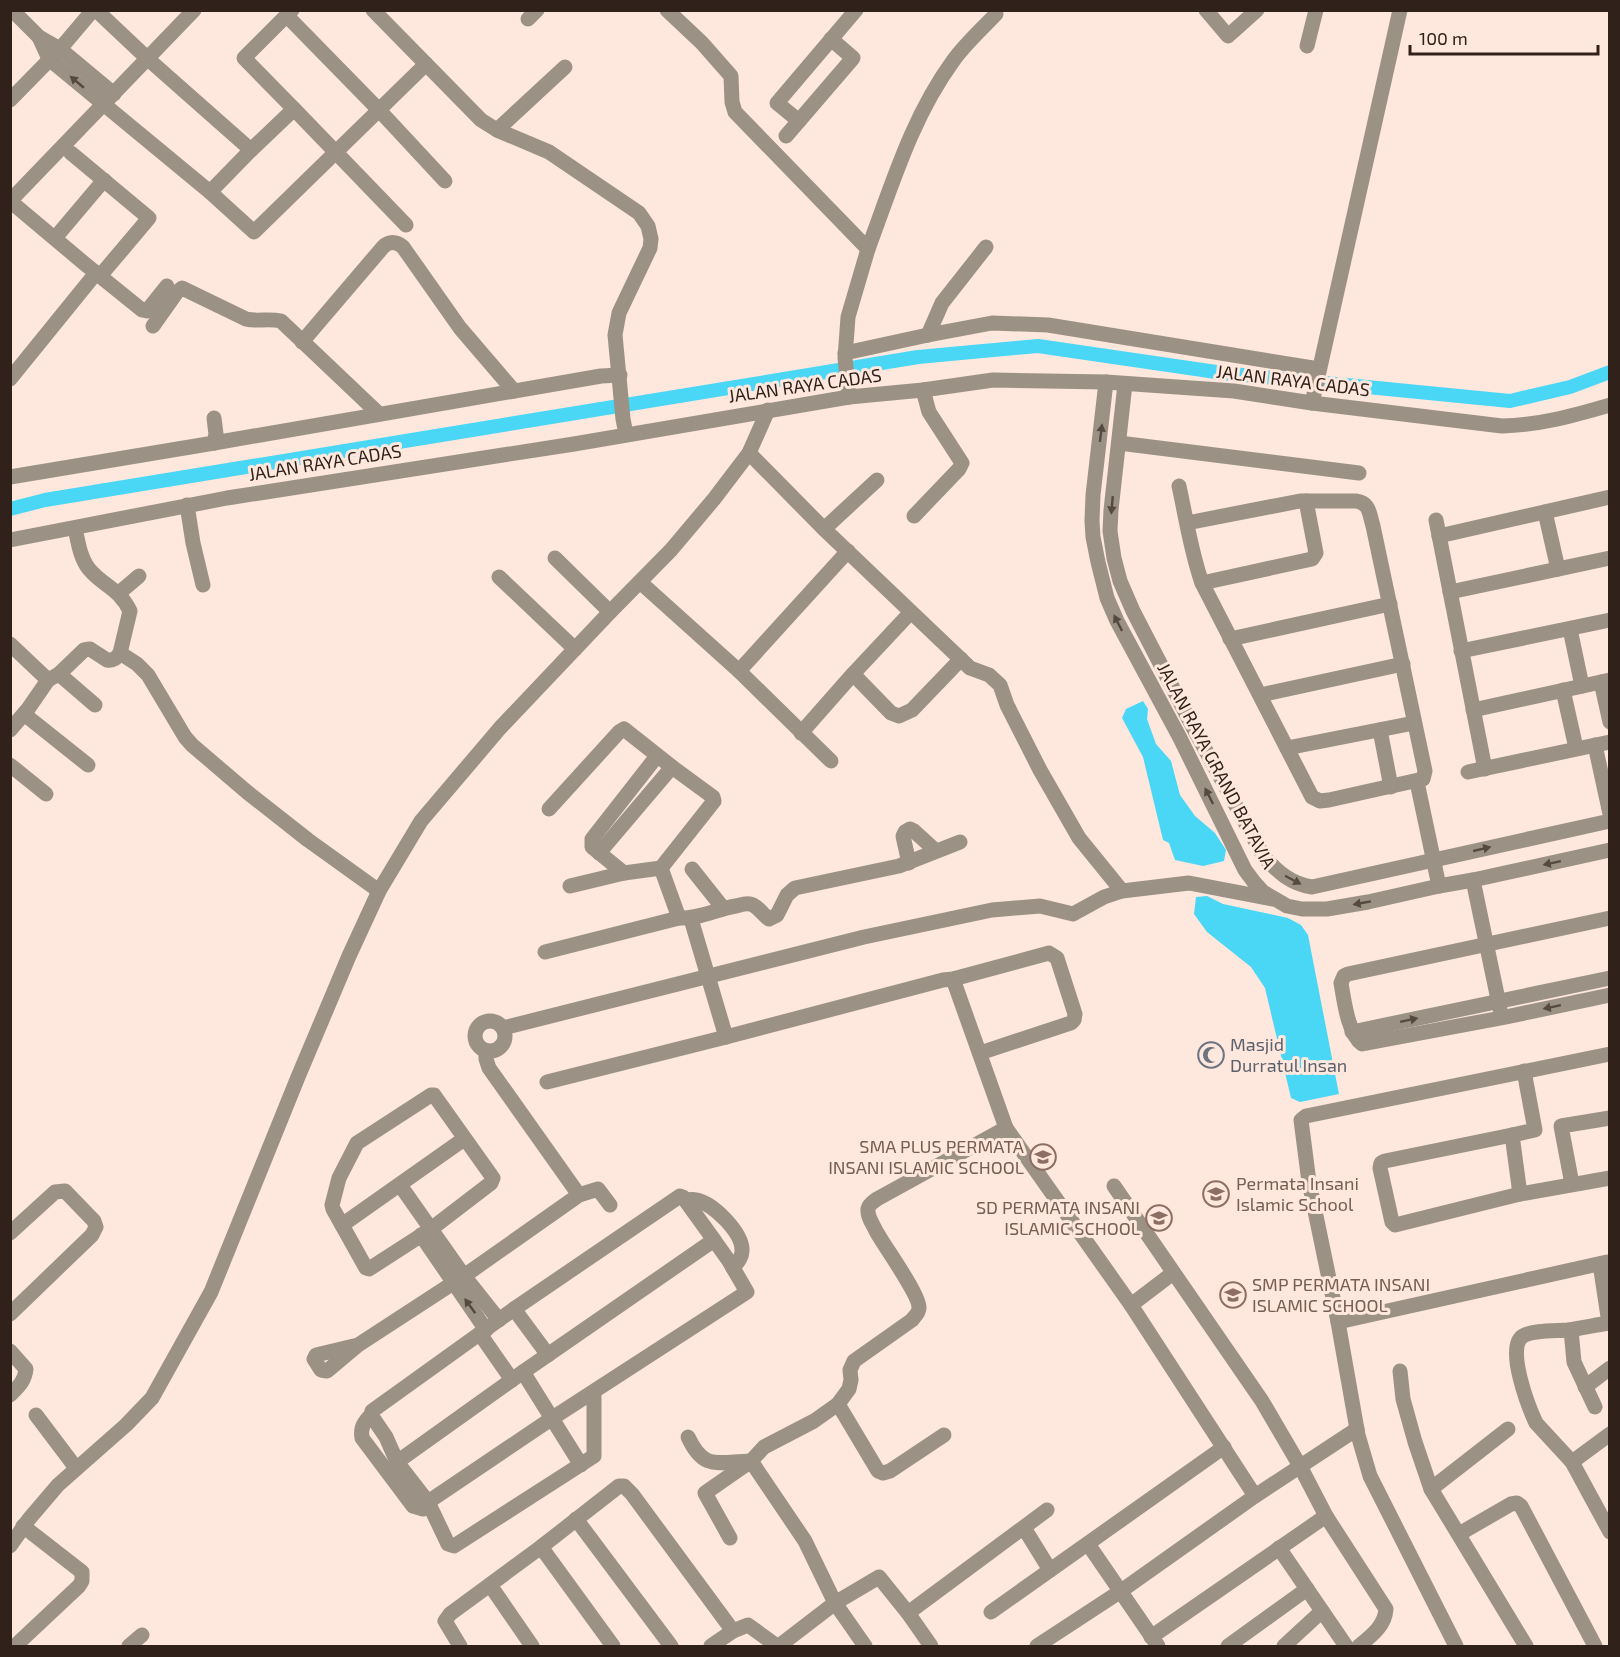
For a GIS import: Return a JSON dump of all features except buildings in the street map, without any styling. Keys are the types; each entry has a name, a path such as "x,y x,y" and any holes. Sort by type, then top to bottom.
{"street":[{"path":"10,100 94,10 251,150"},
{"path":"373,10 481,120 498,130 549,152 639,213 648,226 651,239 650,248 620,314 615,335 626,435"},
{"path":"667,10 702,43 731,76 732,102 735,112 868,249"},
{"path":"799,121 777,103 855,10"},
{"path":"1206,10 1228,36 1257,10"},
{"path":"1307,46 1316,10"},
{"path":"1313,400 1400,10"},
{"path":"12,11 54,54 109,100 254,231 426,64"},
{"path":"167,286 147,311 144,311 10,201 109,100 186,13"},
{"path":"406,225 244,58 289,13 445,181"},
{"path":"848,390 845,355 848,317 868,249 906,147 933,92 955,58 996,14"},
{"path":"786,136 853,58 831,39"},
{"path":"498,130 565,68"},
{"path":"210,192 294,109"},
{"path":"10,379 149,219 71,153"},
{"path":"55,238 104,180"},
{"path":"302,342 383,247 395,242 403,247 460,328 514,391"},
{"path":"928,335 942,303 986,248"},
{"path":"153,326 182,288 246,319 281,321 379,414"},
{"path":"845,355 928,335 992,323 1048,325 1318,374"},
{"path":"10,477 601,376 620,382"},
{"name":"JALAN RAYA CADAS","path":"10,540 187,506 768,410 848,390 923,390 993,380 1106,382 1234,391 1502,426 1529,425 1574,416 1610,405"},
{"name":"JALAN RAYA GRAND BATAVIA","path":"1106,382 1092,521 1096,554 1107,598 1245,870 1263,892 1287,906 1302,909 1327,909 1610,850"},
{"name":"JALAN RAYA GRAND BATAVIA","path":"1125,384 1110,531 1120,581 1133,611 1254,839 1264,857 1275,869 1290,881 1311,886 1610,821"},
{"path":"914,516 962,466 928,412 923,390"},
{"path":"10,1546 41,1503 152,1398 211,1292 344,967 379,891 421,821 500,728 686,533 749,453 768,410"},
{"path":"213,443 216,434 214,418"},
{"path":"1119,443 1359,473"},
{"path":"749,453 824,529 970,668 989,675 1000,685 1007,705 1040,770 1079,838 1122,891"},
{"path":"824,529 877,480"},
{"path":"1179,486 1187,523 1197,568 1202,583 1312,797 1320,801 1423,779 1425,771 1390,604 1366,505 1356,501 1306,501 1187,523"},
{"path":"1439,536 1610,497"},
{"path":"1202,583 1312,559 1316,553 1306,501"},
{"path":"187,506 203,585"},
{"path":"1545,512 1558,569"},
{"path":"1436,520 1485,769"},
{"path":"10,730 53,677 84,650 90,649 110,661 120,654 130,615 128,607 119,593 89,569 82,556 75,528"},
{"path":"10,534 34,529 42,534"},
{"path":"739,671 848,551"},
{"path":"555,558 610,612"},
{"path":"1450,592 1610,558"},
{"path":"119,593 139,576"},
{"path":"499,577 575,649"},
{"path":"640,582 739,671 831,761"},
{"path":"1230,639 1390,604"},
{"path":"801,733 911,612"},
{"path":"1461,651 1610,620"},
{"path":"1570,629 1582,686"},
{"path":"10,644 95,705"},
{"path":"120,654 137,664 148,675 192,745 308,840 379,891"},
{"path":"853,674 891,713 899,716 912,710 961,659"},
{"path":"1260,694 1402,664"},
{"path":"1473,710 1605,681 1610,722"},
{"path":"1563,690 1576,748"},
{"path":"24,714 88,765"},
{"path":"1287,748 1414,723"},
{"path":"549,809 622,729 713,796 714,801 661,868 624,873 570,886"},
{"path":"1380,730 1390,787"},
{"path":"1468,772 1602,743 1610,814"},
{"path":"624,873 592,847 592,839 657,756"},
{"path":"10,765 46,794"},
{"path":"599,853 672,767"},
{"path":"1417,782 1439,886"},
{"path":"909,862 903,836 910,829 936,851"},
{"path":"1235,848 1254,839"},
{"path":"545,952 723,908 750,904 769,919 777,915 787,895 795,888 909,862 960,842"},
{"path":"661,868 685,918 707,976 726,1037"},
{"path":"692,869 723,908"},
{"path":"1473,880 1501,1018"},
{"path":"503,1028 864,937 992,910 1040,906 1073,914 1104,897 1122,891 1189,883 1274,899"},
{"path":"1610,918 1348,974 1344,976 1341,983 1352,1032 1362,1044 1610,995"},
{"path":"547,1082 1049,953 1057,958 1075,1014 1074,1020 1071,1023 980,1053"},
{"path":"1352,1032 1610,978"},
{"path":"953,979 1006,1128 1131,1305 1255,1496"},
{"path":"494,1022 503,1028 505,1040 502,1045 492,1051 481,1048 476,1038 478,1028 483,1024 494,1022"},
{"path":"486,1051 489,1068 579,1195"},
{"path":"1456,1647 1370,1476 1357,1429 1309,1182 1300,1120 1306,1116 1610,1054"},
{"path":"1524,1071 1535,1130"},
{"path":"431,1095 434,1095 464,1139 493,1178 491,1183 426,1232 369,1269 366,1268 332,1205 339,1178 357,1143 431,1095"},
{"path":"1610,1118 1535,1130 1385,1161 1381,1162 1380,1168 1392,1222 1395,1225 1520,1194 1610,1178"},
{"path":"1561,1126 1572,1184"},
{"path":"730,1538 705,1493 751,1461 764,1447 814,1421 838,1404 849,1389 850,1370 854,1360 912,1320 917,1314 919,1307 915,1293 870,1219 868,1210 870,1204 1006,1128"},
{"path":"1512,1135 1520,1194"},
{"path":"342,1225 464,1139"},
{"path":"400,1185 426,1232 459,1279 499,1320"},
{"path":"1114,1186 1262,1401 1326,1516 1386,1609 1381,1626 1359,1647"},
{"path":"358,1345 459,1279 579,1195 598,1189 610,1205"},
{"path":"10,1233 55,1191 59,1190 65,1191 94,1221 96,1227 93,1236 10,1314"},
{"path":"677,1197 683,1197 686,1200 747,1292 551,1419 423,1509 413,1506 362,1438 363,1424 372,1411 514,1309 677,1197"},
{"path":"686,1200 696,1200 719,1212 733,1227 742,1250 740,1260 733,1268"},
{"path":"397,1462 714,1240"},
{"path":"1338,1322 1605,1263 1610,1323 1571,1330 1524,1334 1518,1340 1516,1350 1523,1392 1536,1423 1572,1462 1610,1532"},
{"path":"1131,1305 1173,1273"},
{"path":"459,1279 483,1332 551,1419 581,1465"},
{"path":"514,1309 549,1355"},
{"path":"1571,1330 1574,1362 1595,1407"},
{"path":"10,1351 26,1369 22,1383 10,1395"},
{"path":"1585,1387 1610,1368"},
{"path":"1400,1371 1403,1399 1431,1489 1525,1646"},
{"path":"371,1415 386,1437 397,1462 428,1504 448,1544 454,1546 594,1456 594,1392"},
{"path":"838,1404 878,1471 883,1473 890,1471 944,1435"},
{"path":"36,1415 76,1468"},
{"path":"1037,1647 1255,1496 1357,1429"},
{"path":"1431,1489 1508,1429"},
{"path":"1572,1462 1610,1434"},
{"path":"688,1437 701,1458 710,1462 751,1461"},
{"path":"991,1612 1224,1447"},
{"path":"751,1461 805,1541 835,1603 865,1647"},
{"path":"460,1647 445,1621 450,1614 619,1486 626,1487 733,1631"},
{"path":"1597,1508 1610,1498"},
{"path":"1459,1534 1511,1504 1517,1503 1521,1506 1595,1647"},
{"path":"908,1612 1047,1510"},
{"path":"1088,1544 1154,1642 1279,1548 1326,1516"},
{"path":"576,1519 671,1647"},
{"path":"15,1647 79,1586 83,1577 82,1572 24,1526"},
{"path":"1024,1528 1050,1570"},
{"path":"541,1547 613,1647"},
{"path":"1279,1548 1346,1647"},
{"path":"711,1647 733,1631 748,1625 778,1647 835,1603 879,1576 908,1612 931,1647"},
{"path":"490,1585 532,1647"},
{"path":"1228,1647 1307,1589"},
{"path":"1284,1647 1322,1611"},
{"path":"129,1647 142,1635"}],"water":[{"path":"1143,701 1148,709 1147,719 1156,744 1171,761 1180,795 1195,816 1215,833 1226,850 1224,861 1203,866 1175,860 1169,843 1163,840 1143,757 1122,718 1126,709"},
{"path":"1207,896 1223,904 1288,918 1301,925 1308,935 1339,1094 1300,1102 1291,1098 1265,988 1251,967 1207,932 1194,914 1196,897"}],"waterway":[{"path":"10,509 45,500 918,357 1038,346 1223,373 1510,401 1570,387 1610,372"}],"place":[{"name":"Masjid Durratul Insan","path":"1211,1055"},
{"name":"SMA PLUS PERMATA INSANI ISLAMIC SCHOOL","path":"1043,1157"},
{"name":"Permata Insani Islamic School","path":"1216,1194"},
{"name":"SD PERMATA INSANI ISLAMIC SCHOOL","path":"1159,1218"},
{"name":"SMP PERMATA INSANI ISLAMIC SCHOOL","path":"1233,1295"}]}
